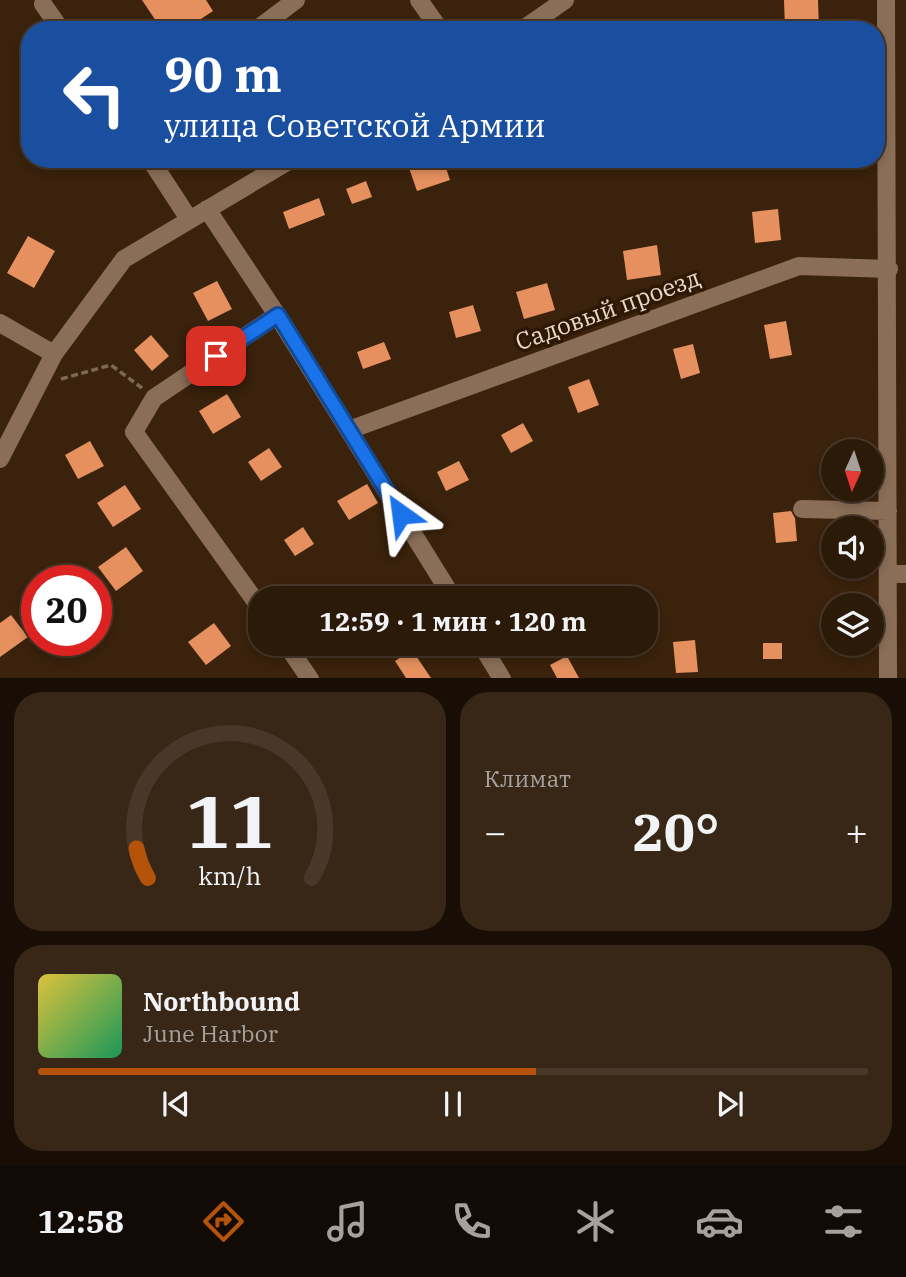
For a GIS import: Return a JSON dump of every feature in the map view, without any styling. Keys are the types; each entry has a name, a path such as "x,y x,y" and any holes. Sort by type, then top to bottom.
{"street":[{"path":"268,21 296,0"},
{"path":"419,0 434,21"},
{"path":"535,21 565,0"},
{"path":"886,0 888,269 897,395 888,511 897,574 888,678"},
{"path":"43,4 55,21"},
{"path":"156,168 189,219"},
{"path":"0,458 54,354 124,259 277,168"},
{"path":"207,209 278,315 446,586"},
{"name":"Садовый проезд","path":"349,430 799,266 888,269"},
{"path":"248,591 134,432 155,398 278,315"},
{"path":"0,323 54,354"},
{"path":"802,509 888,511"},
{"path":"294,656 310,678"},
{"path":"488,656 502,678"}],"path":[{"path":"38,386 111,365 155,398"}],"building":[{"path":"142,0 206,0 213,11 198,21 156,21"},
{"path":"784,0 818,0 819,21 785,21"},
{"path":"409,168 446,168 450,180 417,191"},
{"path":"366,181 372,197 352,204 346,189"},
{"path":"319,198 325,215 289,229 283,212"},
{"path":"778,209 781,240 755,243 752,212"},
{"path":"28,236 55,251 34,288 7,273"},
{"path":"657,245 661,275 627,280 623,251"},
{"path":"217,281 232,309 208,321 193,293"},
{"path":"547,283 555,310 524,319 516,292"},
{"path":"473,305 481,331 456,338 449,312"},
{"path":"786,321 792,355 770,359 764,325"},
{"path":"151,335 169,356 152,371 134,350"},
{"path":"384,342 391,359 363,369 357,352"},
{"path":"693,344 700,373 681,379 673,349"},
{"path":"589,379 599,405 578,413 568,387"},
{"path":"227,394 241,417 213,434 199,411"},
{"path":"523,423 533,441 511,453 501,435"},
{"path":"90,441 104,466 78,479 65,455"},
{"path":"269,448 282,467 261,481 248,462"},
{"path":"459,461 469,480 446,491 437,472"},
{"path":"367,484 378,503 349,520 337,501"},
{"path":"125,485 141,509 113,527 97,503"},
{"path":"791,511 795,518 797,541 776,543 773,513"},
{"path":"303,527 314,544 295,556 284,540"},
{"path":"126,547 143,571 116,591 112,586 112,565 101,565"},
{"path":"11,615 21,628 21,642 0,657 0,623"},
{"path":"214,623 231,646 206,665 188,642"},
{"path":"695,640 698,672 676,673 673,642"},
{"path":"763,643 782,643 782,659 763,659"},
{"path":"403,656 416,656 431,678 406,678 395,661"},
{"path":"567,656 579,678 557,678 550,665"}],"route":[{"path":"216,356 278,315 401,514"}]}
